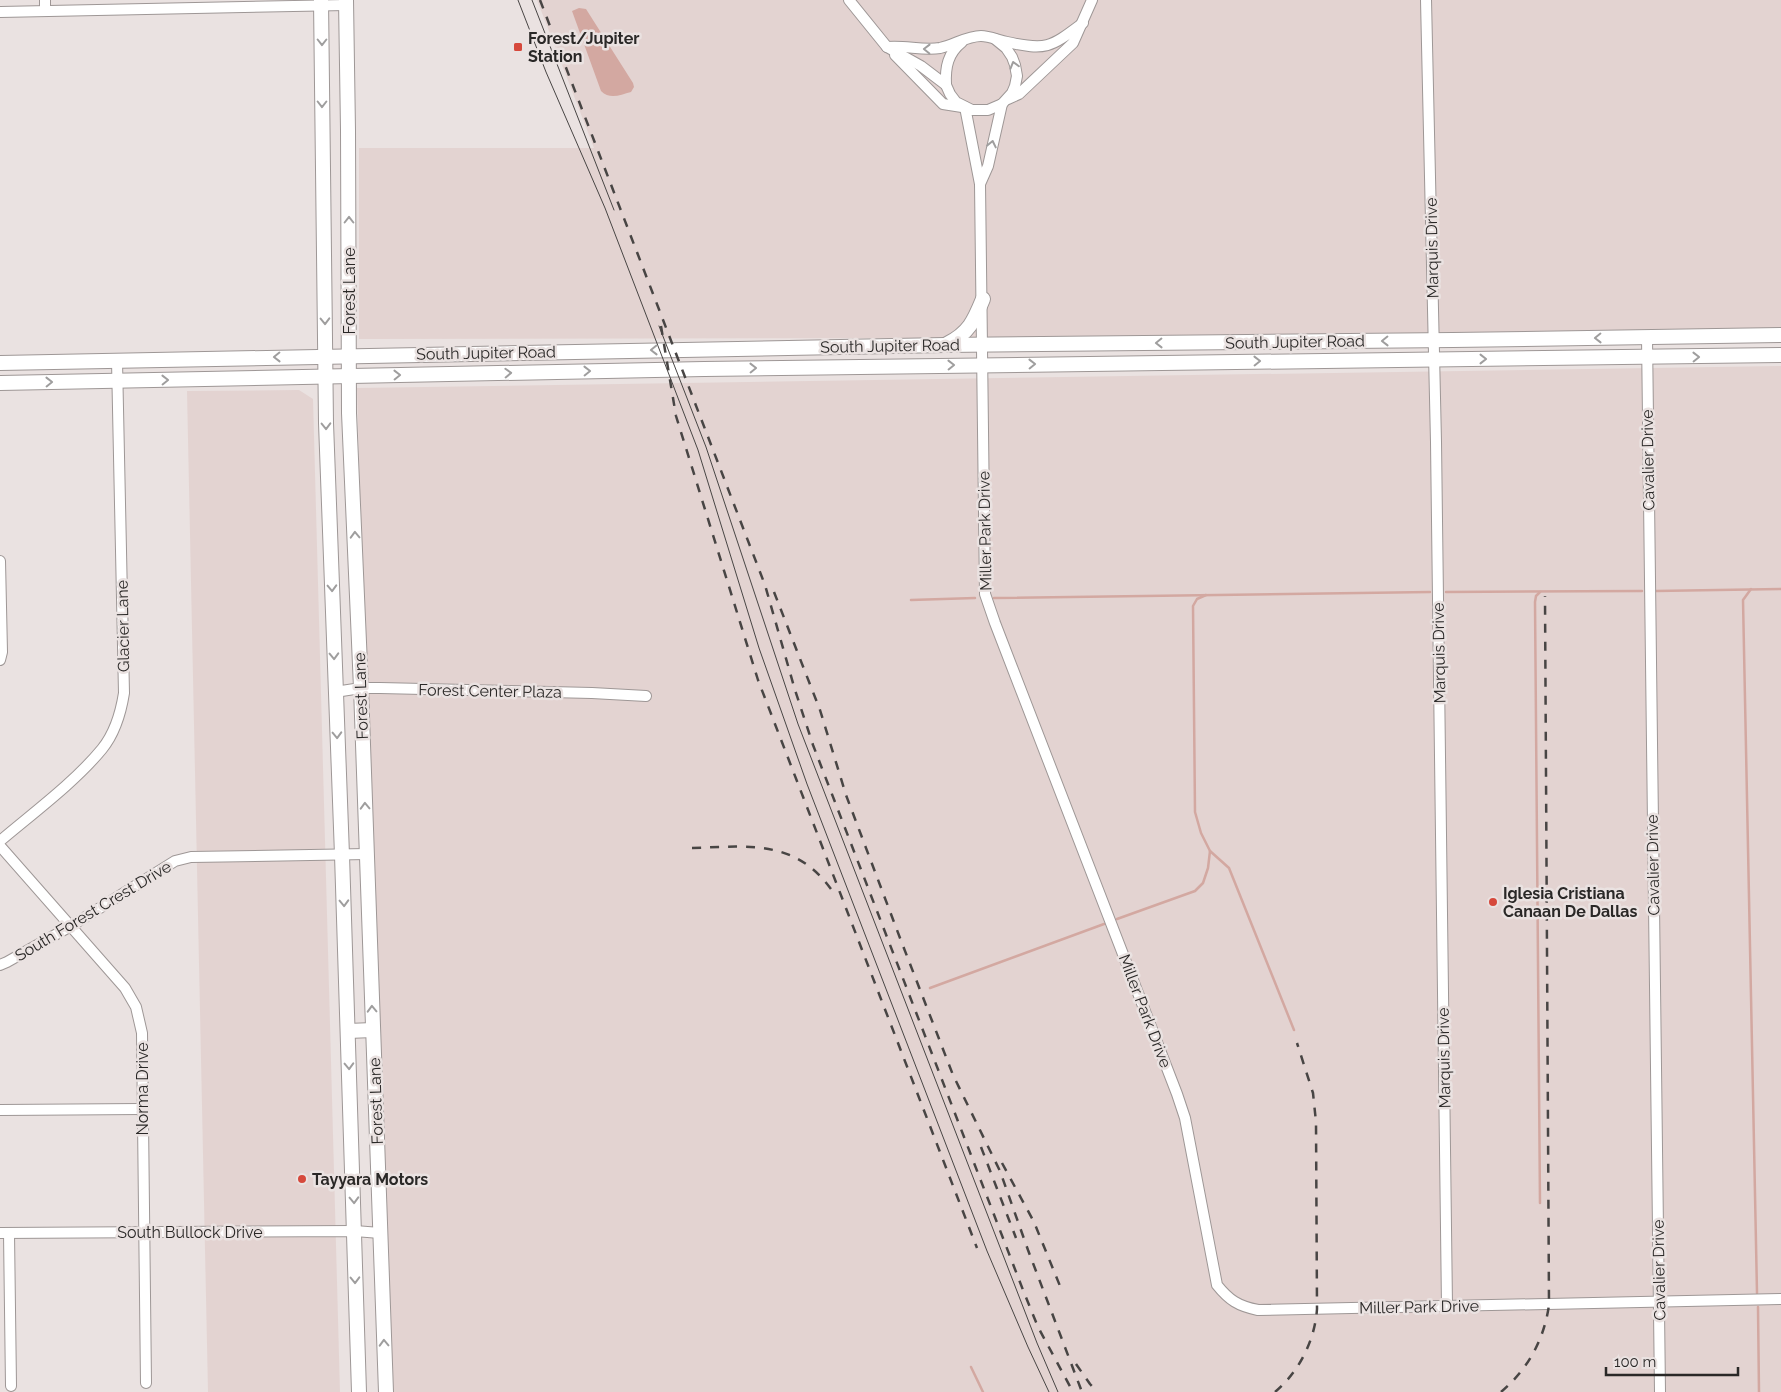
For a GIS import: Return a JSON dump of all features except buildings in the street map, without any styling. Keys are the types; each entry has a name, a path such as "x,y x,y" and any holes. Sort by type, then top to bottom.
{"main road":[{"name":"Forest Lane","path":"321,2 326,423 359,1392"},
{"name":"Forest Lane","path":"346,2 349,376 386,1392"},
{"path":"945,345 969,329 982,299"},
{"path":"1760,335 1760,356"},
{"name":"South Jupiter Road","path":"0,363 945,345 1781,335"},
{"path":"1208,343 1208,362"},
{"path":"802,348 802,368"},
{"path":"537,352 538,372"},
{"name":"South Jupiter Road","path":"0,383 983,365 1781,355"},
{"path":"348,1031 373,1030"}],"street":[{"path":"45,0 45,11"},
{"path":"849,0 887,47 943,104 980,110 988,110 1019,94 1073,43 1092,0"},
{"name":"Marquis Drive","path":"1426,0 1435,359 1447,1306"},
{"path":"0,12 346,2"},
{"path":"887,47 942,48 980,36 1020,45 1047,46 1060,40 1083,23"},
{"path":"980,184 988,166 1005,102 1015,86 1016,66 1006,48 995,39"},
{"path":"965,40 952,52 948,59 945,74 946,85 956,102 964,107 980,184"},
{"path":"887,47 921,66 946,85"},
{"name":"Miller Park Drive","path":"980,184 985,594 1177,1094 1185,1118 1217,1284 1227,1297 1242,1307 1258,1310 1781,1299"},
{"name":"Cavalier Drive","path":"1647,337 1660,1392"},
{"name":"Glacier Lane","path":"0,841 82,771 103,748 121,710 124,692 117,360"},
{"path":"0,561 2,652 0,660"},
{"name":"Forest Center Plaza","path":"335,692 361,688 646,696"},
{"name":"Norma Drive","path":"0,846 125,988 136,1007 142,1033 146,1383"},
{"name":"South Forest Crest Drive","path":"0,965 70,926 175,862 191,857 367,854"},
{"path":"0,1110 142,1109"},
{"name":"South Bullock Drive","path":"5,1233 380,1232"},
{"path":"5,1233 11,1386"}],"shaded area":[{"path":"537,0 1781,0 1781,329 939,338 359,339 359,148 594,148"},
{"path":"579,8 586,9 633,83 634,87 631,92 612,96 601,91 572,11"},
{"path":"1781,366 1781,1392 385,1392 357,388"},
{"path":"299,390 313,399 340,1392 208,1392 187,391"}],"waterway":[{"path":"1751,589 1743,600 1757,1293"},
{"path":"1656,591 1781,589"},
{"path":"1446,592 1642,591"},
{"path":"994,598 1430,592"},
{"path":"1540,592 1536,596 1535,602 1540,1203"},
{"path":"1117,919 1195,891 1203,883 1208,868 1210,851 1201,833 1195,812 1193,606 1197,599 1206,595"},
{"path":"911,600 975,598"},
{"path":"1210,851 1229,868 1294,1030"},
{"path":"930,988 1104,924"},
{"path":"1758,1307 1759,1392"},
{"path":"971,1367 983,1392"}],"tram line":[{"path":"518,0 546,72 605,208 698,450 759,648 807,784 987,1251 1049,1392"},
{"path":"532,0 614,210"},
{"path":"659,326 706,447 798,724 1037,1343 1058,1392"}],"railway":[{"path":"540,0 765,585 813,745 1023,1290 1038,1327 1073,1392"},
{"path":"661,326 676,416 758,680 977,1248"},
{"path":"774,592 820,710 846,795 900,938 953,1075 1000,1171 1082,1392"},
{"path":"1501,1392 1527,1364 1539,1342 1549,1305 1545,596"},
{"path":"692,848 754,847 789,855 806,864 821,877 835,895"},
{"path":"1275,1392 1284,1384 1304,1355 1313,1332 1317,1309 1316,1122 1313,1093 1297,1043"},
{"path":"981,1147 1016,1238"},
{"path":"1002,1163 1034,1222 1060,1286"},
{"path":"1076,1364 1097,1392"}],"place":[{"name":"Forest/Jupiter Station","path":"518,47"},
{"name":"Iglesia Cristiana Canaan De Dallas","path":"1493,902"},
{"name":"Tayyara Motors","path":"302,1179"}]}
